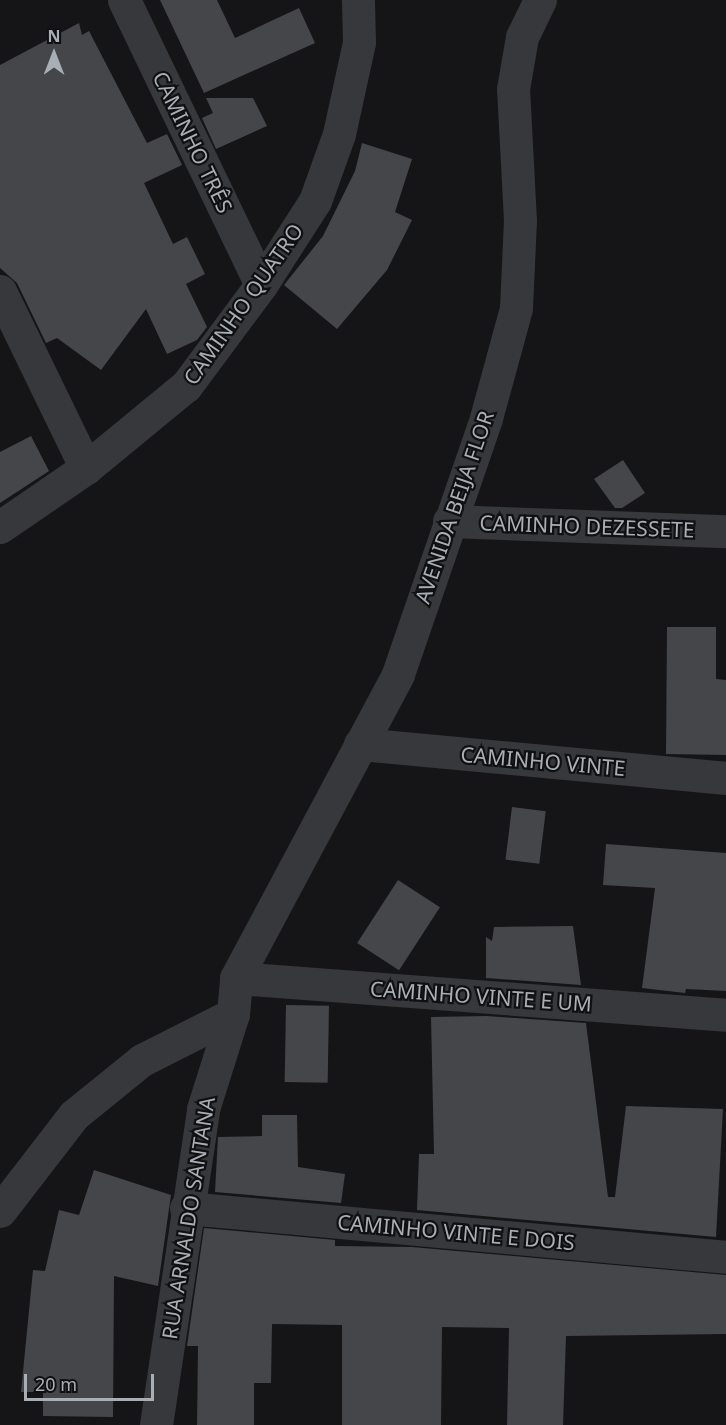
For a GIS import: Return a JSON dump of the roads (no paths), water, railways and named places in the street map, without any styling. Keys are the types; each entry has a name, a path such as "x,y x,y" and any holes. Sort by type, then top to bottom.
{"street":[{"name":"CAMINHO TRÊS","path":"124,0 261,285"},
{"name":"CAMINHO QUATRO","path":"0,527 86,468 186,386 261,285 315,201 339,134 359,42 358,0"},
{"name":"AVENIDA BEIJA FLOR","path":"236,978 398,674 486,418 516,308 520,221 513,89 522,38 540,0"},
{"path":"0,291 86,468"},
{"name":"CAMINHO DEZESSETE","path":"449,522 726,531"},
{"name":"CAMINHO VINTE","path":"360,744 726,778"},
{"name":"RUA ARNALDO SANTANA","path":"156,1425 186,1208 203,1109 233,1014 236,978"},
{"name":"CAMINHO VINTE E UM","path":"236,978 726,1015"},
{"path":"0,1211 74,1115 142,1060 233,1014"},
{"name":"CAMINHO VINTE E DOIS","path":"186,1208 726,1257"}]}
